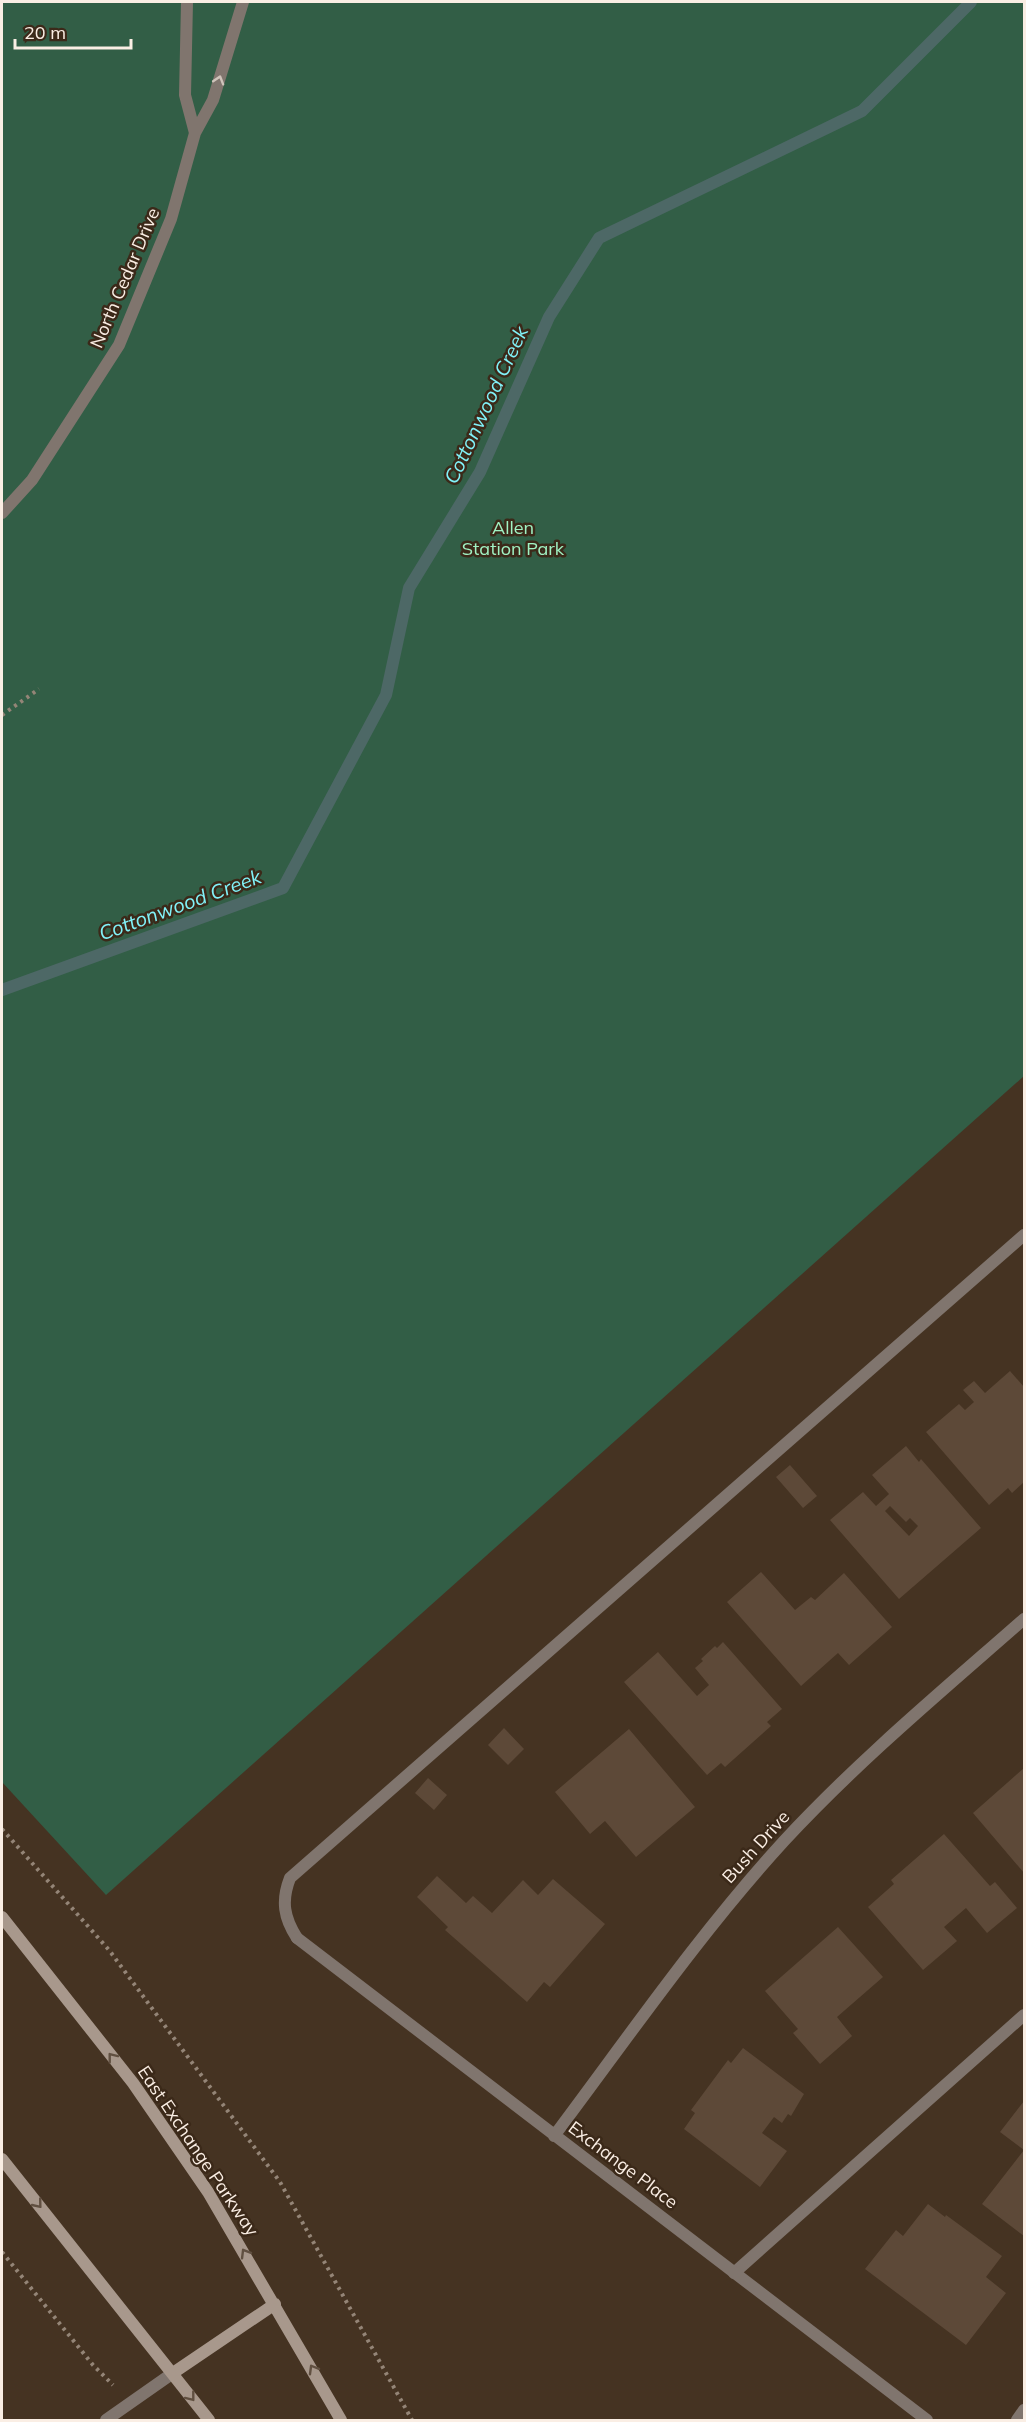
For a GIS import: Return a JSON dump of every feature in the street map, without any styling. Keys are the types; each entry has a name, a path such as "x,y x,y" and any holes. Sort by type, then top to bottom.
{"main road":[{"name":"East Exchange Parkway","path":"2,1917 140,2093 208,2192 341,2421"},
{"path":"2,2159 209,2421"},
{"path":"172,2373 275,2304"}],"street":[{"path":"188,2 185,95 195,133"},
{"name":"North Cedar Drive","path":"2,513 32,480 119,345 171,219 195,133 213,100 243,2"},
{"name":"Exchange Place","path":"927,2421 297,1938 288,1925 284,1909 284,1894 290,1878 1024,1234"},
{"name":"Bush Drive","path":"554,2136 734,1898 784,1841 839,1784 1024,1619"},
{"path":"734,2273 1024,2015"},
{"path":"106,2421 172,2373"},
{"path":"1017,2421 1024,2410"}],"path":[{"path":"2,715 39,689"},
{"path":"2,1829 109,1950 280,2182 412,2421"},
{"path":"2,2253 93,2365 131,2403"}],"green space":[{"name":"Allen Station Park","path":"2,2 1024,2 1024,1076 106,1895 2,1782"}],"building":[{"path":"1010,1371 1024,1387 1024,1482 1012,1493 1008,1488 989,1505 926,1432 959,1404 965,1410 974,1402 963,1390 974,1381 985,1393"},
{"path":"906,1446 919,1462 921,1459 981,1528 899,1599 830,1520 863,1492 876,1506 889,1494 872,1475","holes":["890,1506 906,1522 910,1518 918,1526 909,1536 885,1511"]},
{"path":"790,1465 817,1496 803,1508 776,1477"},
{"path":"761,1572 795,1610 811,1597 815,1600 844,1573 892,1627 849,1665 838,1653 801,1686 727,1602"},
{"path":"723,1642 782,1709 767,1722 771,1726 725,1767 721,1763 707,1775 624,1682 658,1652 697,1696 709,1685 695,1668 715,1646 717,1648"},
{"path":"504,1728 524,1749 508,1765 488,1745"},
{"path":"629,1729 695,1807 636,1857 605,1821 590,1834 555,1792"},
{"path":"1024,1768 1024,1873 973,1813"},
{"path":"428,1778 447,1795 434,1810 415,1793"},
{"path":"944,1834 990,1886 995,1882 1017,1908 987,1933 966,1908 944,1927 957,1941 923,1970 868,1907 894,1884 891,1880"},
{"path":"437,1876 466,1903 473,1896 492,1913 523,1880 538,1895 553,1879 605,1924 550,1987 544,1982 527,2002 445,1930 448,1927 417,1897"},
{"path":"838,1927 883,1977 837,2017 852,2036 820,2064 793,2033 798,2029 765,1991"},
{"path":"743,2048 804,2094 791,2116 788,2114 782,2123 774,2117 762,2133 787,2151 760,2187 684,2129 695,2113 691,2110 728,2060 731,2063"},
{"path":"1024,2101 1024,2150 1000,2132"},
{"path":"1024,2150 1024,2236 982,2204"},
{"path":"928,2204 1002,2256 986,2277 1006,2293 966,2345 865,2269 896,2230 903,2236"}],"waterway":[{"name":"Cottonwood Creek","path":"2,990 283,888 386,695 409,588 480,472 549,317 599,238 862,111 971,2"}]}
